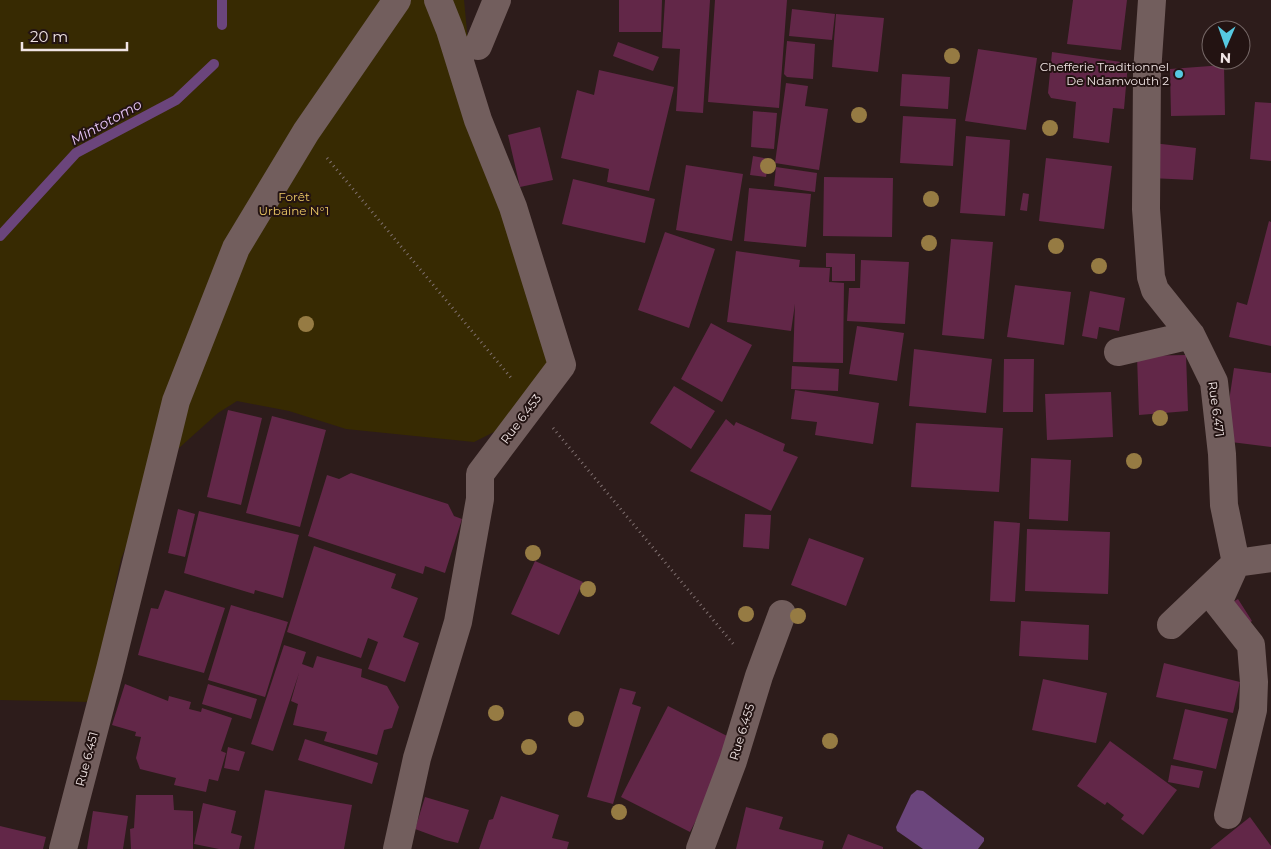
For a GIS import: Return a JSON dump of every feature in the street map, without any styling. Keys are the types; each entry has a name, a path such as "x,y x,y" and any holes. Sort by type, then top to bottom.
{"street":[{"name":"Rue 6.451","path":"63,849 110,669 176,401 236,248 306,132 398,0"},
{"name":"Rue 6.453","path":"397,849 417,758 458,622 480,499 480,474 562,365 513,208 478,120 450,30 438,0"},
{"path":"478,46 496,0"},
{"name":"Rue 6.471","path":"1152,0 1147,73 1146,209 1151,277 1155,290 1191,335 1214,382 1222,454 1224,505 1236,563"},
{"path":"1118,352 1191,335"},
{"path":"1171,625 1236,563 1271,558"},
{"path":"1228,815 1253,710 1254,682 1251,645 1218,603 1236,563"},
{"name":"Rue 6.455","path":"700,849 733,761 759,676 782,614"}],"green space":[{"name":"Forêt Urbaine N°1","path":"0,0 464,0 468,42 558,365 504,427 474,442 346,429 289,411 237,401 218,413 159,466 121,559 90,702 0,700"}],"shaded area":[{"path":"917,790 923,791 984,838 978,849 923,849 897,831 896,827 911,795"}],"building":[{"path":"619,0 662,0 661,32 619,32"},
{"path":"665,0 710,0 703,113 676,111 680,49 662,48"},
{"path":"715,0 787,0 779,108 708,102"},
{"path":"1073,0 1127,0 1121,50 1067,44"},
{"path":"792,9 835,14 832,40 789,36"},
{"path":"836,14 884,18 878,72 832,67"},
{"path":"787,41 815,44 813,79 787,77 784,74"},
{"path":"618,42 659,57 653,71 613,56"},
{"path":"978,49 1037,58 1026,130 965,121"},
{"path":"1052,52 1128,63 1124,109 1113,108 1109,143 1073,138 1076,102 1051,98 1048,93"},
{"path":"1201,67 1201,70 1224,70 1225,115 1171,116 1170,69"},
{"path":"599,70 674,87 649,191 607,182 609,169 561,158 577,90 594,95"},
{"path":"902,74 950,77 948,109 900,106"},
{"path":"786,83 808,86 805,106 828,109 819,170 775,163"},
{"path":"1255,102 1271,103 1271,161 1250,159"},
{"path":"753,111 777,113 774,149 751,147"},
{"path":"903,116 956,119 953,166 900,163"},
{"path":"540,127 553,180 520,187 508,135"},
{"path":"966,136 1010,140 1005,216 960,213"},
{"path":"1153,143 1196,148 1193,180 1150,178"},
{"path":"753,156 769,159 766,177 750,175"},
{"path":"1046,158 1112,166 1104,229 1039,221"},
{"path":"686,165 743,174 732,241 676,230"},
{"path":"776,167 817,173 815,192 774,186"},
{"path":"824,177 893,178 892,237 823,236"},
{"path":"573,179 655,199 645,243 562,224"},
{"path":"749,188 811,194 806,247 744,241"},
{"path":"1023,193 1029,194 1027,211 1020,210"},
{"path":"1269,221 1271,222 1271,346 1229,337 1237,302 1247,305"},
{"path":"665,232 715,249 689,328 638,310"},
{"path":"951,239 993,242 984,339 942,335"},
{"path":"736,251 800,260 799,267 830,268 829,282 844,283 843,363 793,362 795,304 791,331 727,322"},
{"path":"826,253 855,254 855,281 832,281 832,267 826,267"},
{"path":"861,260 909,262 905,324 847,321 849,288 860,288"},
{"path":"1015,285 1071,292 1064,345 1007,337"},
{"path":"1090,291 1125,298 1119,331 1099,327 1097,339 1082,336"},
{"path":"711,323 752,345 722,402 681,379"},
{"path":"857,326 904,333 897,381 849,374"},
{"path":"914,349 992,359 986,413 909,406"},
{"path":"1186,355 1188,411 1139,415 1137,356"},
{"path":"1004,359 1034,359 1033,412 1003,412"},
{"path":"792,366 839,369 838,391 791,389"},
{"path":"1234,368 1271,373 1271,447 1223,441"},
{"path":"674,386 715,411 691,449 650,423"},
{"path":"795,390 879,403 873,444 815,435 817,422 791,419"},
{"path":"1111,392 1113,437 1047,440 1045,394"},
{"path":"228,410 262,418 241,505 207,497"},
{"path":"272,416 326,430 300,527 246,513"},
{"path":"726,419 734,426 736,422 785,444 783,451 798,457 771,511 690,471"},
{"path":"916,423 1003,428 999,492 911,487"},
{"path":"1031,458 1071,460 1068,521 1029,519"},
{"path":"351,473 448,504 454,516 462,519 445,573 425,566 423,574 308,536 327,475 339,479"},
{"path":"178,509 195,514 185,557 168,553"},
{"path":"199,511 299,535 283,598 255,590 254,594 184,573"},
{"path":"745,514 771,515 769,549 743,547"},
{"path":"994,521 1020,523 1015,602 990,601"},
{"path":"1027,529 1110,532 1108,594 1025,591"},
{"path":"809,538 864,558 846,606 791,585"},
{"path":"314,546 396,574 391,588 418,598 403,637 419,643 405,682 368,669 378,642 368,638 361,658 287,632"},
{"path":"535,561 583,582 559,635 511,614"},
{"path":"165,590 225,608 204,673 138,655 151,608 158,609"},
{"path":"1238,599 1252,621 1240,629 1226,606"},
{"path":"231,605 288,622 265,697 208,680"},
{"path":"1021,621 1089,625 1088,660 1019,656"},
{"path":"284,645 306,652 302,664 313,668 317,656 362,669 361,677 387,686 399,707 392,728 384,730 377,755 324,741 327,732 293,725 298,704 291,701 299,673 273,751 251,744"},
{"path":"1164,663 1240,682 1233,713 1156,697"},
{"path":"1043,679 1107,693 1096,743 1032,730"},
{"path":"125,684 168,701 169,696 191,702 189,709 201,712 202,708 232,718 221,751 226,753 218,781 209,779 206,792 174,785 176,778 140,769 136,758 141,737 135,736 136,732 112,725"},
{"path":"208,684 257,699 251,719 202,704"},
{"path":"620,688 636,692 632,704 641,707 613,804 587,797"},
{"path":"668,706 737,741 690,832 621,797"},
{"path":"1185,709 1228,719 1216,769 1173,759"},
{"path":"305,739 378,763 372,784 298,760"},
{"path":"1110,741 1177,790 1143,835 1121,819 1124,815 1107,802 1105,805 1077,786"},
{"path":"228,747 245,752 239,771 224,768"},
{"path":"1171,765 1203,771 1199,788 1168,782"},
{"path":"265,790 352,805 344,849 254,849"},
{"path":"136,795 173,795 174,810 193,811 193,849 131,849 130,829 134,828"},
{"path":"501,796 559,815 552,838 569,842 567,849 479,849 489,820 493,819"},
{"path":"425,797 469,810 458,843 415,829"},
{"path":"203,803 236,811 231,833 242,836 239,849 219,849 194,844"},
{"path":"746,807 783,817 779,829 824,841 822,849 736,849"},
{"path":"93,811 128,816 123,849 87,849"},
{"path":"1250,817 1271,846 1271,849 1210,849"},
{"path":"0,826 46,837 43,849 0,849"},
{"path":"848,834 883,847 883,849 842,849"}],"waterway":[{"name":"Mintotomo","path":"222,0 222,25"},
{"name":"Mintotomo","path":"0,236 76,153 176,100 214,64"}],"place":[{"name":"Chefferie Traditionnel De Ndamvouth 2","path":"1179,74"}]}
